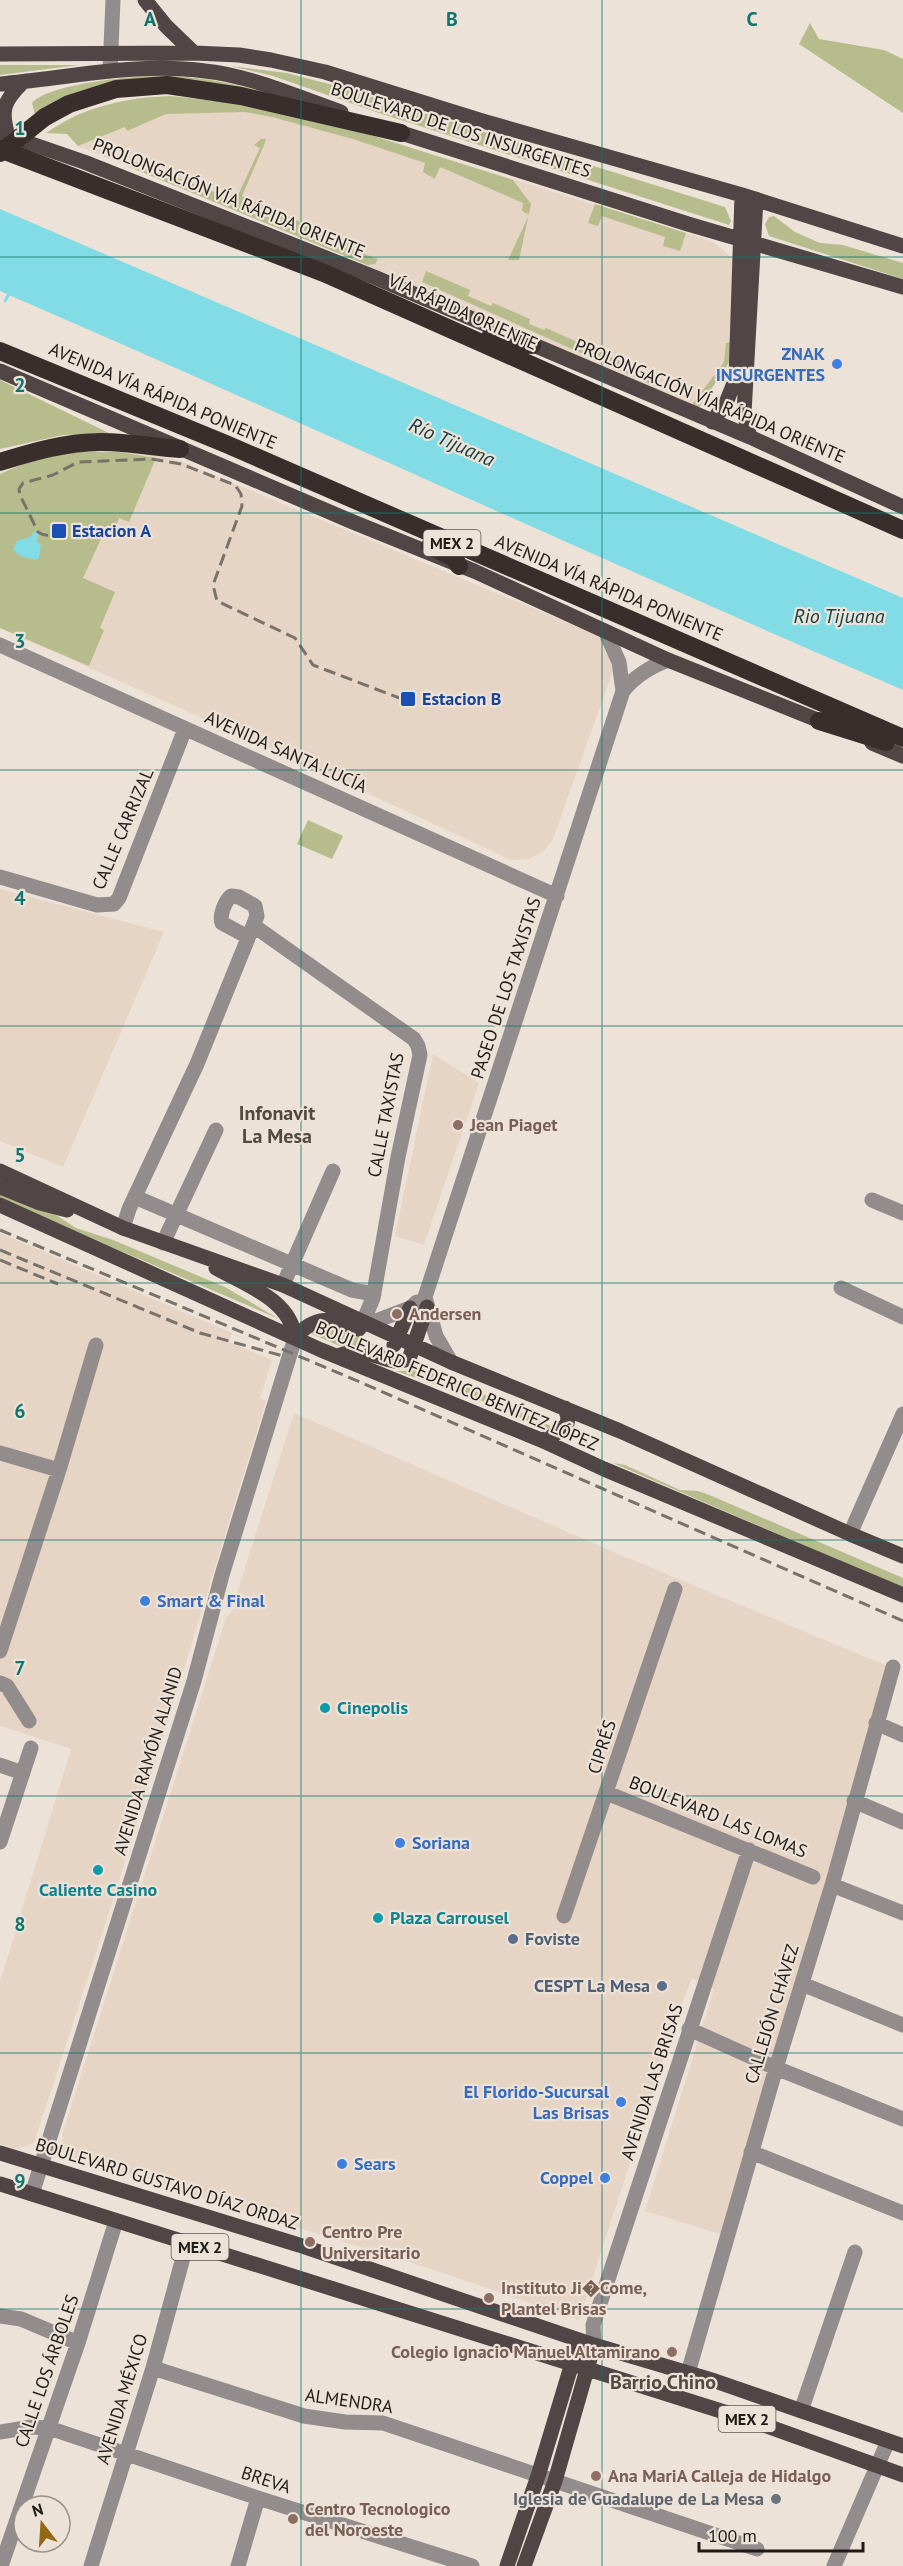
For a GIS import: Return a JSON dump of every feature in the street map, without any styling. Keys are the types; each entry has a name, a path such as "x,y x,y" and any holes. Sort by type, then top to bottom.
{"highway":[{"path":"2,143 69,104 116,88 167,85 241,96 401,133"},
{"name":"VÍA RÁPIDA ORIENTE","path":"2,143 324,273 903,530"},
{"path":"324,273 351,275 512,343 532,345"},
{"name":"AVENIDA VÍA RÁPIDA PONIENTE","path":"0,351 325,487 903,738"},
{"path":"0,462 63,446 101,442 180,449"},
{"path":"325,487 332,497 451,556 459,566"},
{"path":"819,721 903,747"}],"main road":[{"path":"145,0 166,26 194,53"},
{"name":"BOULEVARD DE LOS INSURGENTES","path":"0,54 194,53 239,56 325,72 479,120 749,197 903,246"},
{"name":"BOULEVARD DE LOS INSURGENTES","path":"0,84 110,71 161,68 205,71 232,76 401,133 688,224 903,287"},
{"path":"2,143 3,107 11,94 23,82"},
{"name":"PROLONGACIÓN VÍA RÁPIDA ORIENTE","path":"2,143 84,162 374,276 750,437 903,507"},
{"path":"712,422 726,403 736,378 739,238 749,197"},
{"path":"749,197 754,243 744,413 750,437"},
{"name":"AVENIDA VÍA RÁPIDA PONIENTE","path":"0,371 459,566 668,660 903,756"},
{"name":"BOULEVARD FEDERICO BENÍTEZ LÓPEZ","path":"0,1171 108,1221 195,1255 283,1285 366,1323 413,1349 565,1408 903,1556"},
{"path":"0,1187 40,1203 108,1221"},
{"name":"BOULEVARD FEDERICO BENÍTEZ LÓPEZ","path":"0,1205 295,1338 541,1440 604,1469 903,1595"},
{"path":"195,1255 279,1306 294,1325 295,1338"},
{"path":"337,1356 353,1351 401,1362 409,1359 426,1302"},
{"path":"295,1338 310,1324 326,1320 344,1323 395,1341 410,1308"},
{"path":"413,1349 473,1379 500,1382"},
{"path":"541,1440 553,1436 567,1424 565,1408"},
{"name":"BOULEVARD GUSTAVO DÍAZ ORDAZ","path":"0,2152 299,2245 903,2446"},
{"name":"MEX 2","path":"0,2184 797,2435 903,2475"},
{"path":"507,2566 538,2476 579,2340"},
{"path":"524,2566 555,2481 589,2369 594,2345"}],"street":[{"path":"110,71 113,0"},
{"name":"PASEO DE LOS TAXISTAS","path":"606,633 619,662 623,691"},
{"name":"AVENIDA SANTA LUCÍA","path":"0,645 557,896"},
{"name":"PASEO DE LOS TAXISTAS","path":"426,1302 623,691 643,672 668,660"},
{"name":"CALLE CARRIZAL","path":"0,877 97,905 114,904 185,729"},
{"name":"CALLE TAXISTAS","path":"135,1197 196,1064 251,931 414,1038 418,1046 420,1055 398,1157 374,1294 366,1323"},
{"path":"163,1243 216,1130"},
{"path":"283,1285 333,1171"},
{"path":"123,1227 135,1197 352,1290 374,1294"},
{"path":"872,1200 903,1213"},
{"path":"841,1288 903,1317"},
{"path":"366,1323 426,1302 438,1342 451,1362"},
{"name":"AVENIDA RAMÓN ALANID","path":"32,2194 190,1692 222,1575 295,1338"},
{"path":"0,1651 59,1470 96,1345"},
{"path":"850,1534 901,1424"},
{"path":"0,1453 59,1470"},
{"name":"CIPRÉS","path":"564,1916 675,1589"},
{"name":"CALLEJÓN CHÁVEZ","path":"688,2373 751,2152 832,1885 893,1667"},
{"path":"0,1683 7,1686 29,1721"},
{"path":"876,1724 903,1735"},
{"path":"0,1842 31,1748"},
{"path":"0,1765 23,1773"},
{"name":"BOULEVARD LAS LOMAS","path":"607,1793 813,1877"},
{"path":"854,1801 903,1822"},
{"name":"AVENIDA LAS BRISAS","path":"594,2345 593,2325 749,1850"},
{"path":"832,1885 903,1913"},
{"path":"802,1984 903,2025"},
{"path":"689,2029 776,2068 903,2119"},
{"path":"751,2152 903,2213"},
{"name":"CALLE LOS ÁRBOLES","path":"2,2566 78,2343 116,2221"},
{"name":"AVENIDA MÉXICO","path":"91,2566 153,2368 187,2243"},
{"path":"801,2411 855,2252"},
{"path":"0,2316 21,2319 78,2343"},
{"name":"AVENIDA LAS BRISAS","path":"579,2340 593,2325"},
{"name":"ALMENDRA","path":"153,2368 304,2416 345,2422 383,2423 757,2549"},
{"path":"0,2432 31,2427 49,2428"},
{"name":"BREVA","path":"49,2428 472,2566"},
{"path":"834,2566 888,2441"},
{"path":"238,2566 258,2498"}],"shaded area":[{"path":"273,110 351,129 712,241 733,260 732,358 698,409 390,275 78,146 164,111"},
{"path":"80,452 154,454 183,462 597,635 607,643 612,657 612,674 552,841 543,852 529,859 511,860 279,752 0,628 0,474 61,454"},
{"path":"0,889 164,932 63,1167 0,1141"},
{"path":"433,1054 479,1083 424,1245 395,1236"},
{"path":"0,1233 232,1333 229,1342 272,1360 260,1398 266,1401 115,1894 34,2143 18,2149 0,2144 0,1982 71,1749 0,1726"},
{"path":"294,1413 609,1550 887,1666 723,2235 645,2211 714,1989 692,1978 579,2320 437,2271 63,2154 62,2135 226,1618 233,1609 242,1607 245,1596 237,1593"}],"green space":[{"path":"810,23 819,39 884,50 903,59 903,113 799,44"},
{"path":"0,65 79,65 0,75"},
{"path":"231,66 287,73 340,87 725,207 731,221 729,225 379,113 273,76"},
{"path":"158,75 213,80 299,101 160,79 36,119 32,103 55,90 92,82"},
{"path":"170,96 234,103 351,129 513,180 531,204 529,215 522,211 523,203 440,167 435,179 423,172 425,163 353,139 245,112 166,114 127,131 125,127 78,146 67,134 46,133 75,116 105,105"},
{"path":"261,139 266,139 242,196 354,246 353,250 378,259 375,264 367,265 125,165 131,160 227,197 239,193 260,148 254,145"},
{"path":"595,204 686,233 680,251 663,246 665,237 602,216 598,226 588,223"},
{"path":"528,216 519,260 508,260"},
{"path":"774,216 795,232 820,243 843,245 903,263 903,279 769,236 765,224 769,217"},
{"path":"426,271 470,290 468,296 491,306 493,303 530,319 529,324 544,330 546,328 658,378 655,386 422,282"},
{"path":"733,342 732,358 698,409 691,406 724,362 726,343"},
{"path":"0,380 109,433 63,435 0,449"},
{"path":"80,452 119,452 156,458 129,522 119,518 114,532 106,528 83,578 115,592 100,628 104,630 89,666 0,628 0,474 39,460"},
{"path":"308,820 343,836 332,859 297,844"},
{"path":"0,1192 56,1215 76,1228 113,1240 225,1287 279,1319 0,1199"},
{"path":"314,1327 342,1327 398,1358 352,1346 342,1347 312,1334 310,1332"},
{"path":"411,1366 453,1380 551,1426 553,1430 548,1430 485,1402 396,1371 406,1371"},
{"path":"613,1463 625,1465 680,1490 707,1494 903,1578 903,1588"}],"water":[{"name":"Rio Tijuana","path":"0,209 903,598 903,690 0,291"},
{"path":"34,531 39,532 37,542 41,545 39,558 35,560 21,556 13,550 17,541 32,536"}],"waterway":[{"path":"5,301 10,292"}],"railway":[{"path":"63,526 52,535 38,532 19,489 23,483 53,475 78,462 151,459 181,464 235,485 241,494 242,506 213,585 217,601 295,638 313,665 415,704"},
{"path":"0,1230 360,1382 903,1621"},
{"path":"0,1250 200,1333 283,1356"},
{"path":"0,1260 58,1284"}],"place":[{"name":"ZNAK INSURGENTES","path":"837,364"},
{"name":"Estacion A","path":"59,531"},
{"name":"Estacion B","path":"408,699"},
{"name":"Jean Piaget","path":"458,1125"},
{"name":"Andersen","path":"397,1314"},
{"name":"Smart & Final","path":"145,1601"},
{"name":"Cinepolis","path":"325,1708"},
{"name":"Soriana","path":"400,1843"},
{"name":"Caliente Casino","path":"98,1870"},
{"name":"Plaza Carrousel","path":"378,1918"},
{"name":"Foviste","path":"513,1939"},
{"name":"CESPT La Mesa","path":"662,1986"},
{"name":"El Florido-Sucursal Las Brisas","path":"621,2102"},
{"name":"Sears","path":"342,2164"},
{"name":"Coppel","path":"605,2178"},
{"name":"Centro Pre Universitario","path":"310,2242"},
{"name":"Instituto Ji�Come, Plantel Brisas","path":"489,2298"},
{"name":"Colegio Ignacio Manuel Altamirano","path":"672,2352"},
{"name":"Ana MariA Calleja de Hidalgo","path":"596,2476"},
{"name":"Iglesia de Guadalupe de La Mesa","path":"776,2499"},
{"name":"Centro Tecnologico del Noroeste","path":"293,2519"}],"district":[{"name":"Infonavit La Mesa","path":"277,1124"},
{"name":"Barrio Chino","path":"663,2382"}],"water label":[{"name":"Río Tijuana","path":"452,442"}]}
